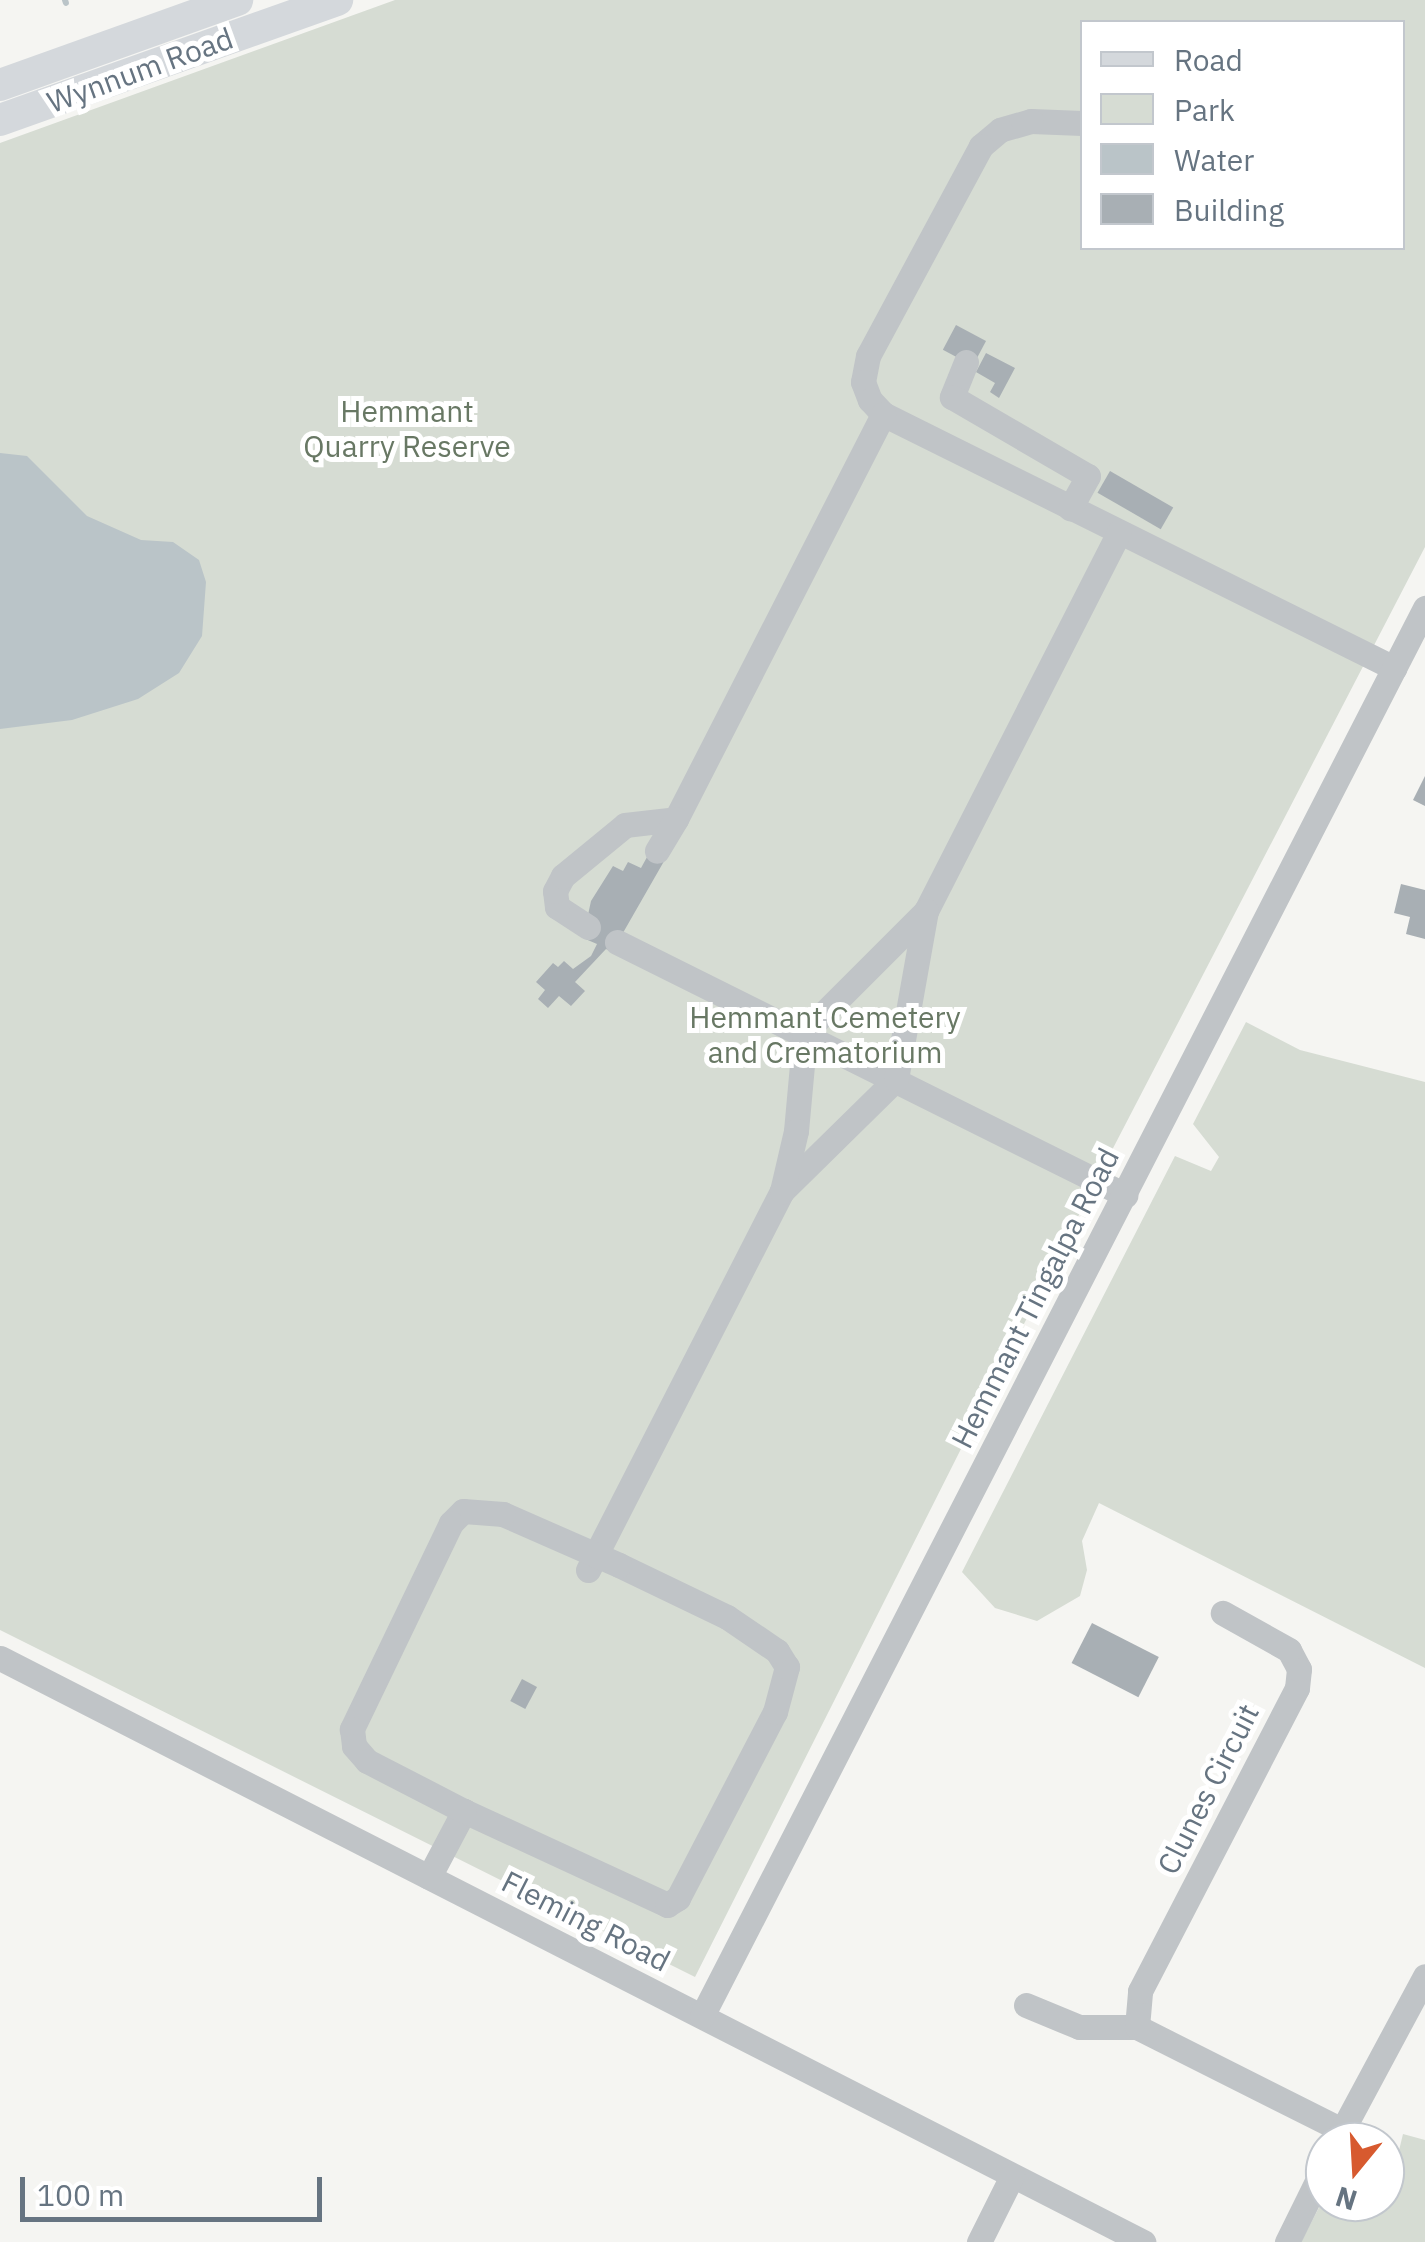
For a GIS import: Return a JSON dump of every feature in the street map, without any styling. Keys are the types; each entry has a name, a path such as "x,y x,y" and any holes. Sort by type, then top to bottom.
{"main road":[{"name":"Wynnum Road","path":"0,85 236,0"},
{"name":"Wynnum Road","path":"0,120 337,0"}],"street":[{"path":"1080,123 1031,121 1000,130 981,146 868,356 862,382 883,414 1394,668"},
{"path":"966,362 952,397 1088,476 1070,508"},
{"path":"658,851 883,414"},
{"path":"782,1191 824,1144 896,1079 910,973 926,911 1119,532"},
{"name":"Hemmant Tingalpa Road","path":"702,2016 1425,608"},
{"path":"588,927 557,907 555,890 563,876 625,825 676,819"},
{"path":"591,1564 782,1191 796,1131 804,1032 882,959 926,911"},
{"path":"617,942 1124,1195"},
{"path":"882,959 910,973"},
{"path":"796,1131 824,1144"},
{"path":"483,1509 591,1564 727,1618 777,1651 786,1666 775,1712 678,1898 666,1905 464,1811 367,1761 354,1746 352,1729 451,1523 464,1511 483,1509"},
{"name":"Clunes Circuit","path":"1137,2027 1140,1992 1297,1688 1299,1670 1289,1650 1223,1613"},
{"name":"Fleming Road","path":"0,1658 1143,2242"},
{"path":"430,1877 464,1811"},
{"path":"1347,2122 1425,1976"},
{"path":"1026,2005 1079,2027 1137,2027 1313,2122"},
{"path":"978,2242 1012,2176"},
{"path":"1287,2242 1305,2206"}],"green space":[{"path":"395,0 1425,0 1425,547 1096,1181 695,1977 0,1630 0,143"},
{"path":"1246,1022 1300,1050 1425,1082 1425,1668 1099,1503 1082,1541 1087,1570 1080,1596 1037,1621 995,1608 962,1572 1175,1156 1211,1171 1219,1157 1193,1124"},
{"path":"1405,2135 1425,2140 1425,2242 1301,2242 1311,2222 1405,2222"}],"water":[{"path":"0,453 27,456 87,516 141,540 173,542 199,560 206,582 202,636 179,673 138,699 72,720 0,729"}],"building":[{"path":"956,325 986,341 973,366 943,350"},
{"path":"986,353 1015,368 999,398 990,392 995,383 976,372"},
{"path":"1110,471 1173,507 1161,529 1098,493"},
{"path":"1425,776 1425,806 1413,800"},
{"path":"652,848 667,856 612,952 606,949 575,982 585,991 571,1006 559,996 548,1008 538,999 545,990 536,982 553,963 558,967 564,961 573,969 591,956 597,944 583,938 591,901 613,866 623,871 628,862 641,868"},
{"path":"1401,884 1425,890 1425,939 1406,934 1410,917 1394,913"},
{"path":"1092,1623 1159,1657 1138,1697 1072,1663"},
{"path":"522,1679 537,1687 525,1709 510,1701"}],"park label":[{"name":"Hemmant Quarry Reserve","path":"407,428"},
{"name":"Hemmant Cemetery and Crematorium","path":"825,1034"}]}
